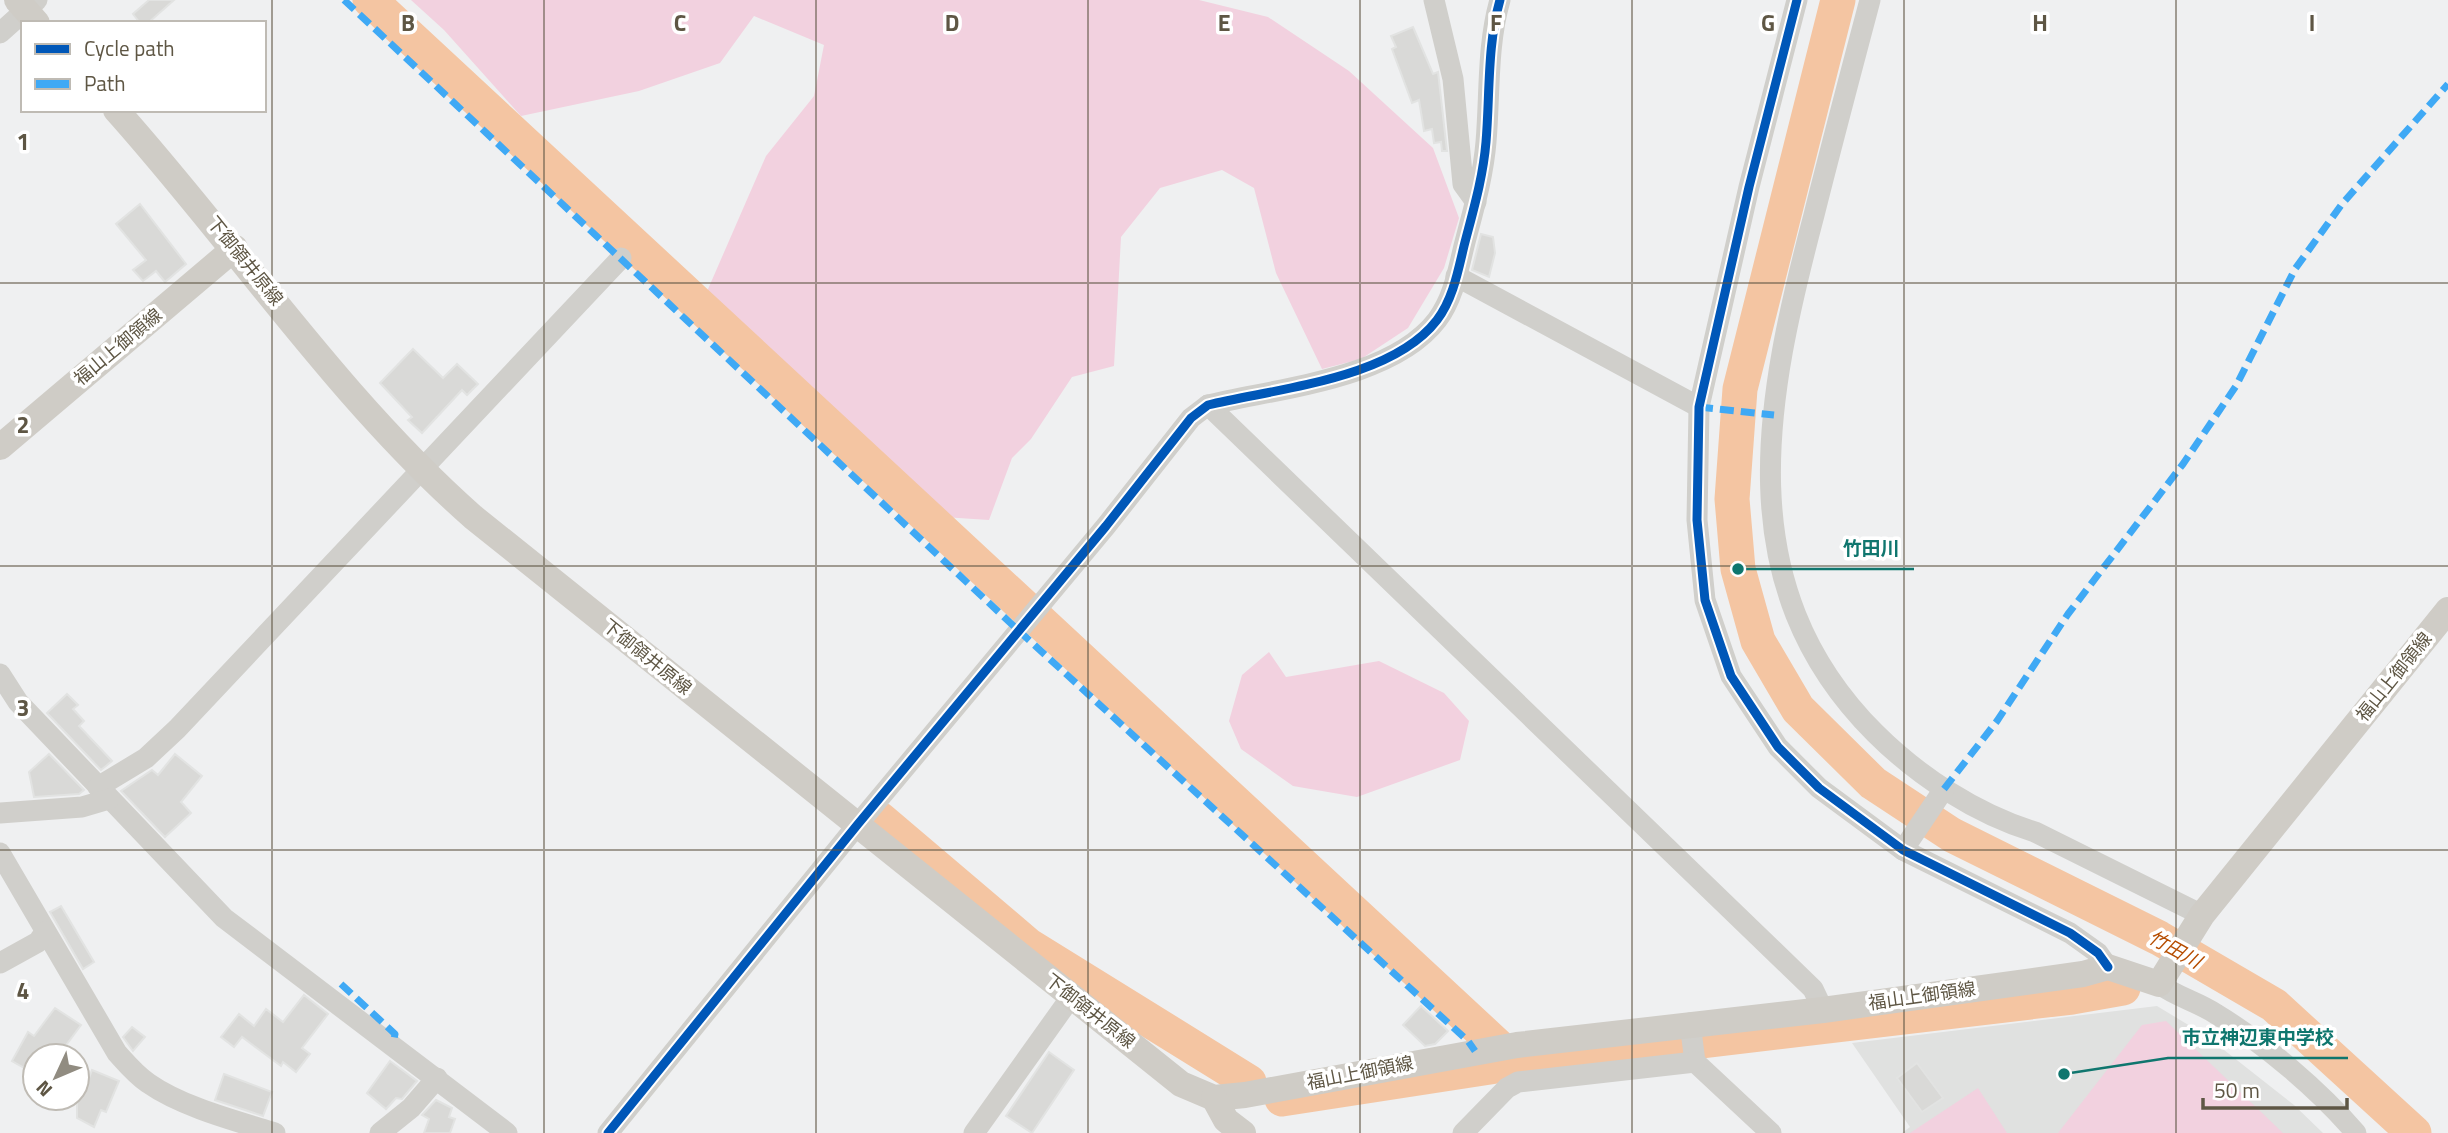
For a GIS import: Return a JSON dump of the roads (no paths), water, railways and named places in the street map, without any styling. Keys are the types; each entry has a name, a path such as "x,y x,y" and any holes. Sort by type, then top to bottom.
{"main road":[{"name":"下御領井原線","path":"118,112 235,248 357,401 421,471 483,526 1181,1084 1214,1098"},
{"name":"福山上御領線","path":"0,447 235,248"},
{"name":"福山上御領線","path":"2163,980 2200,918 2448,610"},
{"name":"福山上御領線","path":"1214,1098 1245,1095 1479,1050 1823,1010 2083,974 2108,967"},
{"path":"2108,967 2163,980"},
{"path":"1214,1098 1226,1119 1243,1133"}],"street":[{"path":"1434,0 1453,79 1463,184 1476,202"},
{"path":"608,1133 1191,418 1208,405 1363,369 1394,357 1416,342 1437,319 1450,297 1483,176 1493,37 1500,0"},
{"path":"1797,0 1749,187 1699,407 1697,520 1705,600 1731,676 1778,747 1819,788 1868,828 2070,933 2098,953 2108,967"},
{"path":"1870,0 1786,322 1769,469 1776,550 1795,616 1830,680 1857,715 1905,762 1942,791 2200,918"},
{"path":"0,33 29,8"},
{"path":"0,813 82,807 104,793 146,758 177,729 621,258"},
{"path":"1456,276 1699,407"},
{"path":"1208,405 1813,989 1823,1010"},
{"path":"0,674 18,702 239,931 507,1133"},
{"path":"1905,847 1942,791"},
{"path":"0,853 117,1053 145,1082 228,1119 275,1133"},
{"path":"0,963 38,942 45,932"},
{"path":"2163,980 2175,996 2216,1013 2257,1044 2309,1087 2356,1133"},
{"path":"974,1133 1071,997"},
{"path":"1691,1027 1695,1060 1771,1133"},
{"path":"1463,1133 1507,1088 1518,1082 1695,1060"},
{"path":"380,1133 411,1108 437,1078"}],"waterway":[{"path":"370,0 1516,1063"},
{"name":"竹田川","path":"1838,0 1740,389 1732,499 1738,569 1758,641 1798,709 1873,783 1952,835 2159,938 2274,1005 2414,1133"},
{"path":"881,820 1028,945 1249,1082"},
{"path":"1282,1099 1516,1063 2072,997 2123,988"}],"place":[{"name":"竹田川","path":"1738,569"},
{"name":"市立神辺東中学校","path":"2064,1074"}]}
